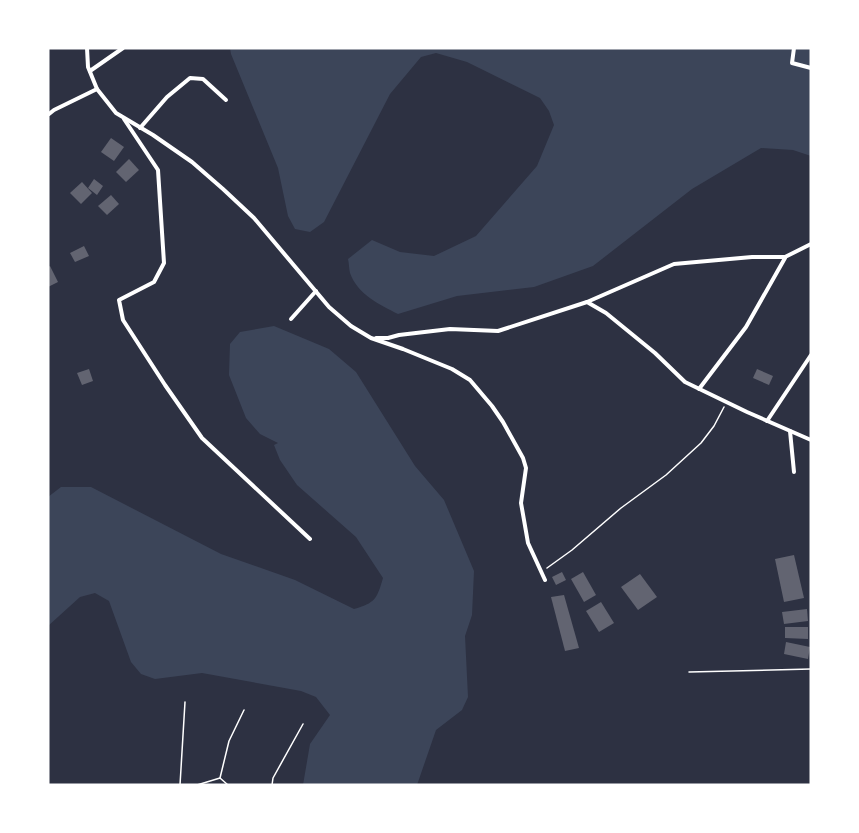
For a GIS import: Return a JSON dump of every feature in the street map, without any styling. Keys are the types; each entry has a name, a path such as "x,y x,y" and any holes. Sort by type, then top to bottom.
{"street":[{"path":"87,48 90,72 97,89 116,113 192,162 223,189 254,218 329,307 351,326 371,338 452,369 470,380 503,422 523,458 526,468 521,503 528,543 545,580"},
{"path":"90,72 123,48"},
{"path":"794,48 792,63 811,68"},
{"path":"140,128 167,97 190,78 203,79 226,100"},
{"path":"49,114 97,89"},
{"path":"124,119 158,170 164,262 154,282 119,300 123,320 165,386 202,438 310,539"},
{"path":"371,338 388,338 450,329 498,331 587,302 674,264 752,257 785,257 811,244"},
{"path":"699,389 746,327 785,257"},
{"path":"291,319 316,291"},
{"path":"587,302 606,313 655,353 685,382 811,440"},
{"path":"767,421 811,355"},
{"path":"790,431 794,472"}],"path":[{"path":"541,571 572,550 621,508 666,475 701,443 714,426 726,402"},
{"path":"689,672 811,669"},
{"path":"180,785 186,702"},
{"path":"220,778 229,741 244,710"},
{"path":"272,785 273,778 303,724"},
{"path":"197,785 220,778"},
{"path":"220,778 228,785"}],"shaded area":[{"path":"230,48 811,48 811,156 793,150 761,148 692,189 593,266 534,287 457,296 398,314 370,298 358,287 350,273 348,259 372,240 400,252 434,256 476,236 537,166 554,125 549,111 540,98 467,62 436,53 421,57 390,94 324,222 310,232 295,229 288,216 278,168"},
{"path":"274,326 329,349 356,372 415,466 444,500 474,571 472,615 465,636 468,697 462,710 436,730 417,785 303,785 310,744 330,715 316,697 301,691 202,673 155,679 141,674 131,662 109,601 95,593 80,597 48,626 48,497 61,487 91,487 221,554 295,580 354,609 367,605 374,599 383,578 356,537 297,485 280,460 274,445 278,443 260,434 246,418 229,375 230,344 240,332"}],"building":[{"path":"111,138 124,147 114,161 101,152"},
{"path":"129,159 139,170 126,182 116,172"},
{"path":"94,179 103,186 97,195 88,188"},
{"path":"82,182 92,193 81,204 70,193"},
{"path":"111,195 119,204 107,215 98,206"},
{"path":"84,246 89,256 75,262 70,253"},
{"path":"50,266 58,282 48,287 48,267"},
{"path":"89,369 93,381 82,385 77,373"},
{"path":"757,369 773,376 769,385 753,378"},
{"path":"794,555 804,598 784,602 775,559"},
{"path":"562,572 566,580 556,585 552,577"},
{"path":"583,572 596,595 584,602 571,579"},
{"path":"640,574 657,597 638,610 621,587"},
{"path":"564,595 579,648 565,651 551,597"},
{"path":"601,602 614,623 599,632 586,611"},
{"path":"807,609 808,621 784,624 782,612"},
{"path":"785,627 808,627 808,639 785,638"},
{"path":"786,642 810,647 808,659 784,654"}]}
